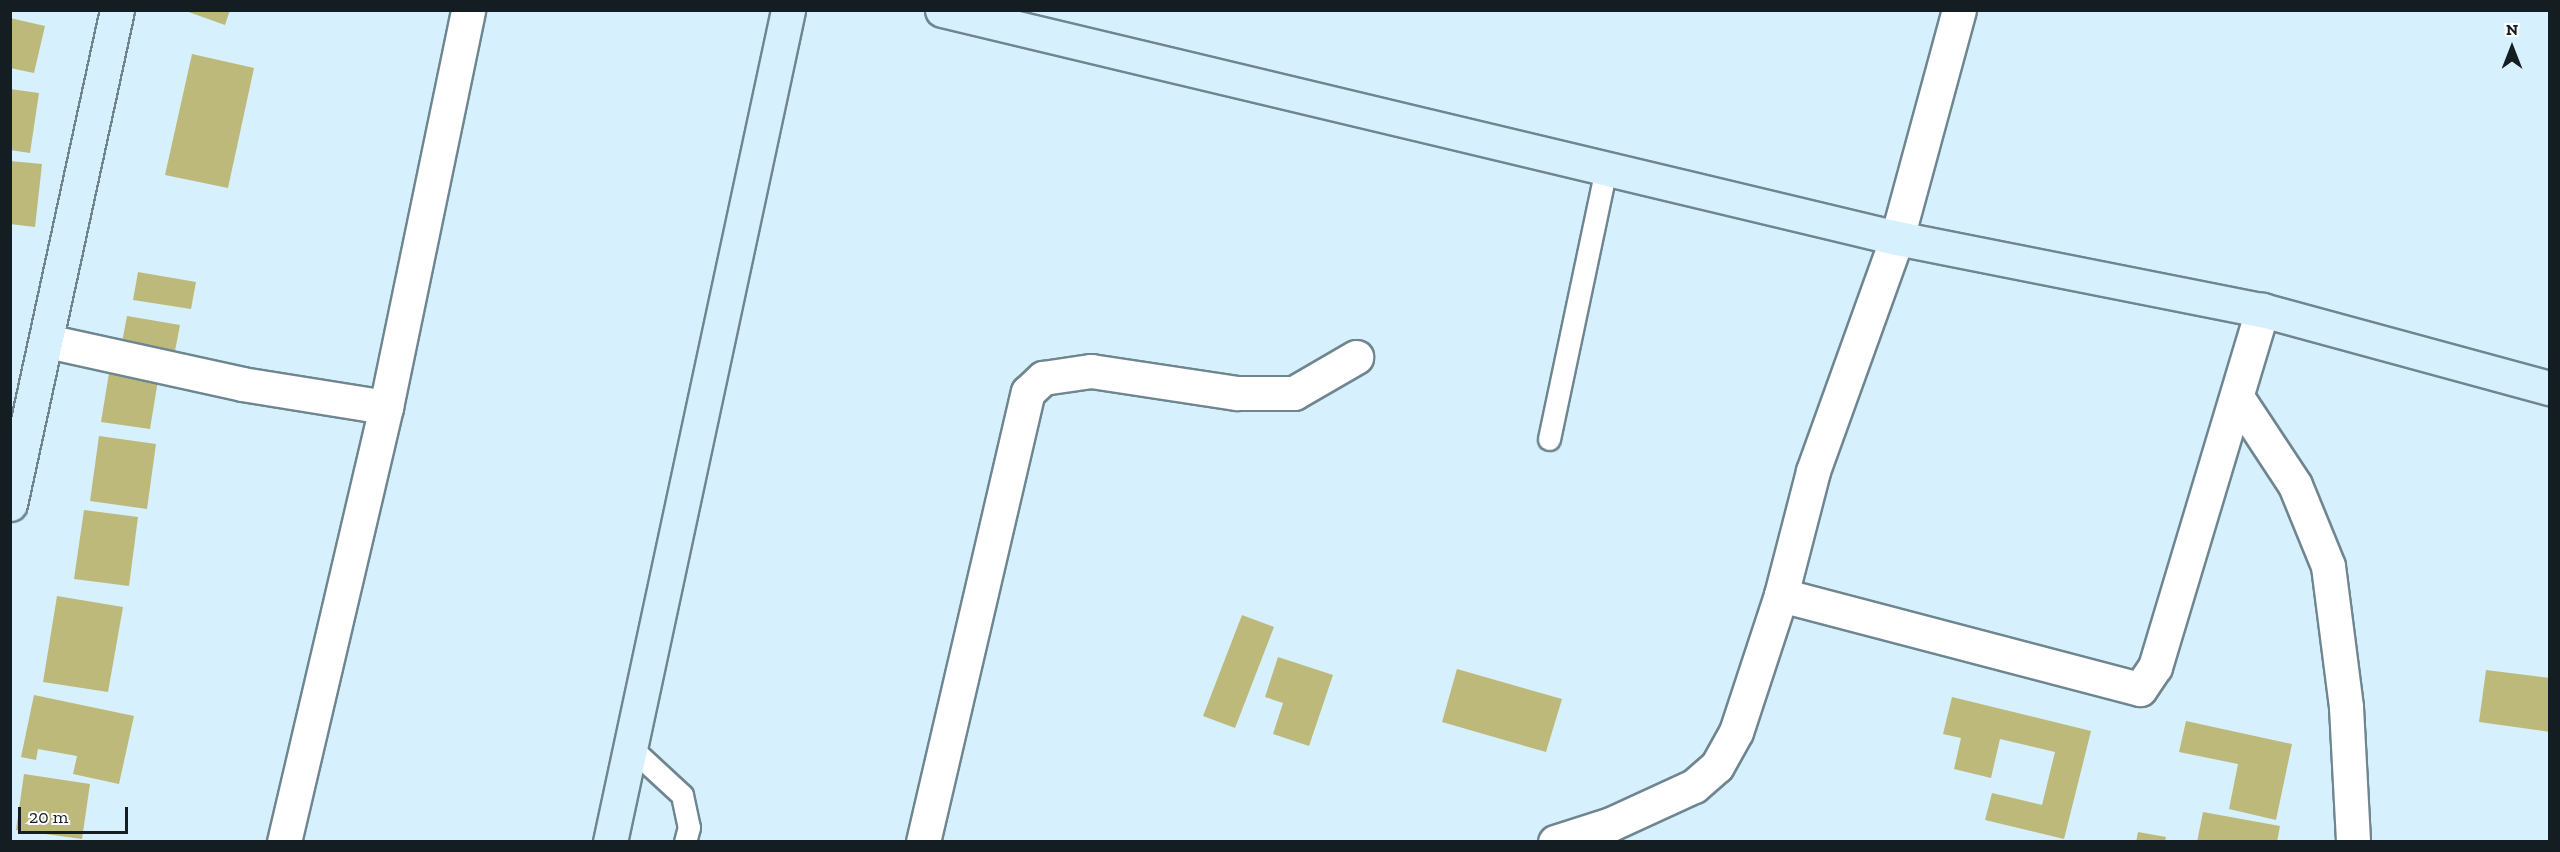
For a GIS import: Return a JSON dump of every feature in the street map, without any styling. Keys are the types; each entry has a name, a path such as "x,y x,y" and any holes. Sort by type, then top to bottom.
{"street":[{"path":"10,504 117,10"},
{"path":"284,842 386,408 468,10"},
{"path":"610,842 788,10"},
{"path":"942,10 1897,238 2262,310 2550,388"},
{"path":"1555,842 1611,824 1695,786 1717,766 1736,732 1781,595 1813,471 1897,238 1959,10"},
{"path":"1781,595 2140,689 2155,667 2262,310"},
{"path":"47,341 242,384 386,408"},
{"path":"923,842 1028,392 1043,378 1091,371 1237,393 1294,393 1356,357"},
{"path":"2236,396 2295,485 2328,566 2346,707 2353,842"}],"lane":[{"path":"1549,439 1606,169"},
{"path":"630,747 682,795 689,827 686,842"}],"building":[{"path":"183,10 230,10 225,25"},
{"path":"10,18 45,26 34,73 10,68"},
{"path":"192,54 254,68 228,188 165,175"},
{"path":"10,89 39,93 30,153 10,150"},
{"path":"10,161 42,164 35,227 10,224"},
{"path":"138,272 196,282 191,309 133,300"},
{"path":"127,316 180,325 175,351 122,342"},
{"path":"110,367 159,374 150,429 101,422"},
{"path":"99,436 156,444 147,509 90,501"},
{"path":"84,510 138,517 129,586 74,579"},
{"path":"57,596 123,607 108,692 43,682"},
{"path":"1242,615 1274,627 1235,728 1203,716"},
{"path":"1278,657 1333,675 1309,746 1273,734 1283,703 1265,697"},
{"path":"1457,669 1562,699 1546,752 1442,722"},
{"path":"2486,670 2550,678 2550,732 2479,722"},
{"path":"34,695 134,716 119,784 73,774 77,756 38,749 36,760 21,757"},
{"path":"1952,697 2091,731 2064,839 1985,820 1992,793 2042,805 2055,752 2000,739 1991,778 1954,769 1961,738 1943,734"},
{"path":"2186,721 2292,744 2276,820 2229,809 2238,764 2179,752"},
{"path":"24,774 90,784 82,839 16,830"},
{"path":"2203,812 2280,826 2277,842 2197,842"},
{"path":"2138,832 2166,837 2165,842 2136,842"}]}
